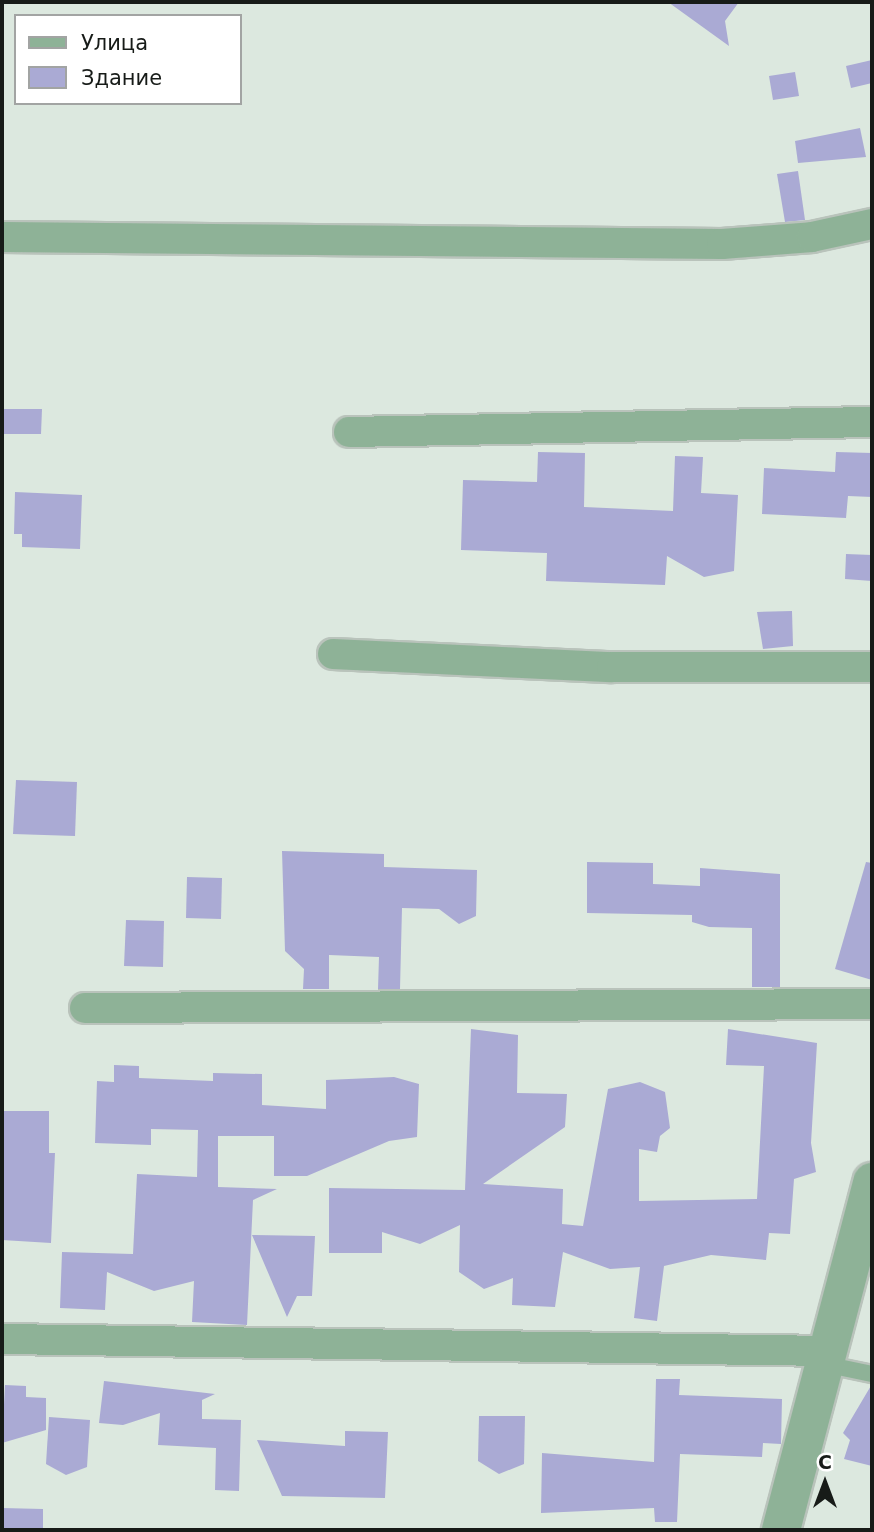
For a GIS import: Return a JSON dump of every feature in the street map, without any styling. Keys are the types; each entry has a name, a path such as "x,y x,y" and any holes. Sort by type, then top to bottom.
{"street":[{"path":"2,237 722,244 812,237 872,224"},
{"path":"349,432 872,422"},
{"path":"333,654 612,667 872,667"},
{"path":"85,1008 872,1004"},
{"path":"781,1530 872,1182"},
{"path":"2,1339 826,1358"}],"lane":[{"path":"826,1358 872,1374"}],"building":[{"path":"668,2 739,2 725,21 729,46"},
{"path":"872,60 872,83 851,88 846,66"},
{"path":"795,72 799,96 773,100 769,76"},
{"path":"860,128 866,157 798,163 795,141"},
{"path":"798,171 805,220 785,222 777,174"},
{"path":"2,409 42,409 41,434 2,434"},
{"path":"538,452 585,453 584,507 673,511 675,456 703,457 701,493 738,495 734,571 704,577 667,556 665,585 546,581 547,553 461,550 463,480 537,482"},
{"path":"836,452 872,453 872,497 848,496 846,518 762,514 764,468 835,472"},
{"path":"15,492 82,495 80,549 22,547 22,534 14,534"},
{"path":"846,554 872,555 872,581 845,579"},
{"path":"792,611 793,646 763,649 757,612"},
{"path":"16,780 77,782 75,836 13,834"},
{"path":"282,851 384,854 384,867 477,870 476,916 459,924 439,909 402,908 400,989 378,989 379,957 329,955 329,989 303,989 304,969 285,951"},
{"path":"587,862 653,863 653,884 700,886 700,868 780,874 780,987 752,987 752,928 709,927 692,922 692,915 587,913"},
{"path":"866,862 872,863 872,980 835,969"},
{"path":"187,877 222,878 221,919 186,918"},
{"path":"126,920 164,921 163,967 124,966"},
{"path":"471,1029 518,1035 517,1093 567,1094 565,1127 483,1184 563,1189 562,1224 583,1226 608,1089 640,1082 665,1092 670,1128 660,1136 657,1152 639,1149 639,1201 757,1199 764,1066 726,1065 728,1029 817,1043 811,1143 816,1172 794,1179 790,1234 769,1233 766,1260 711,1255 664,1266 657,1321 634,1318 640,1267 610,1269 563,1252 555,1307 512,1305 513,1278 484,1289 459,1272 460,1225 420,1244 382,1232 382,1253 329,1253 329,1188 465,1190"},
{"path":"114,1065 139,1066 139,1078 213,1081 213,1073 262,1074 262,1105 326,1109 326,1080 394,1077 419,1084 417,1137 389,1141 307,1176 274,1176 274,1136 218,1136 218,1187 277,1189 253,1200 247,1325 192,1322 194,1281 154,1291 107,1272 105,1310 60,1308 62,1252 133,1254 137,1174 197,1177 198,1130 151,1129 151,1145 95,1143 97,1081 114,1082"},
{"path":"4,1111 49,1111 49,1153 55,1153 51,1243 2,1240"},
{"path":"252,1235 315,1236 312,1296 297,1296 287,1317"},
{"path":"656,1379 680,1379 679,1395 782,1399 781,1444 763,1443 762,1457 680,1454 677,1522 655,1522 654,1508 541,1513 542,1453 654,1462"},
{"path":"104,1381 215,1394 202,1400 202,1419 241,1420 239,1491 215,1490 216,1448 158,1445 160,1413 123,1425 99,1423"},
{"path":"872,1384 872,1466 844,1459 850,1440 843,1433"},
{"path":"5,1385 26,1386 26,1397 46,1398 46,1430 2,1443"},
{"path":"479,1416 525,1416 524,1464 499,1474 478,1461"},
{"path":"49,1417 90,1420 87,1467 66,1475 46,1464"},
{"path":"345,1431 388,1432 385,1498 282,1496 257,1440 345,1446"},
{"path":"2,1508 43,1509 43,1530 2,1530"}]}
